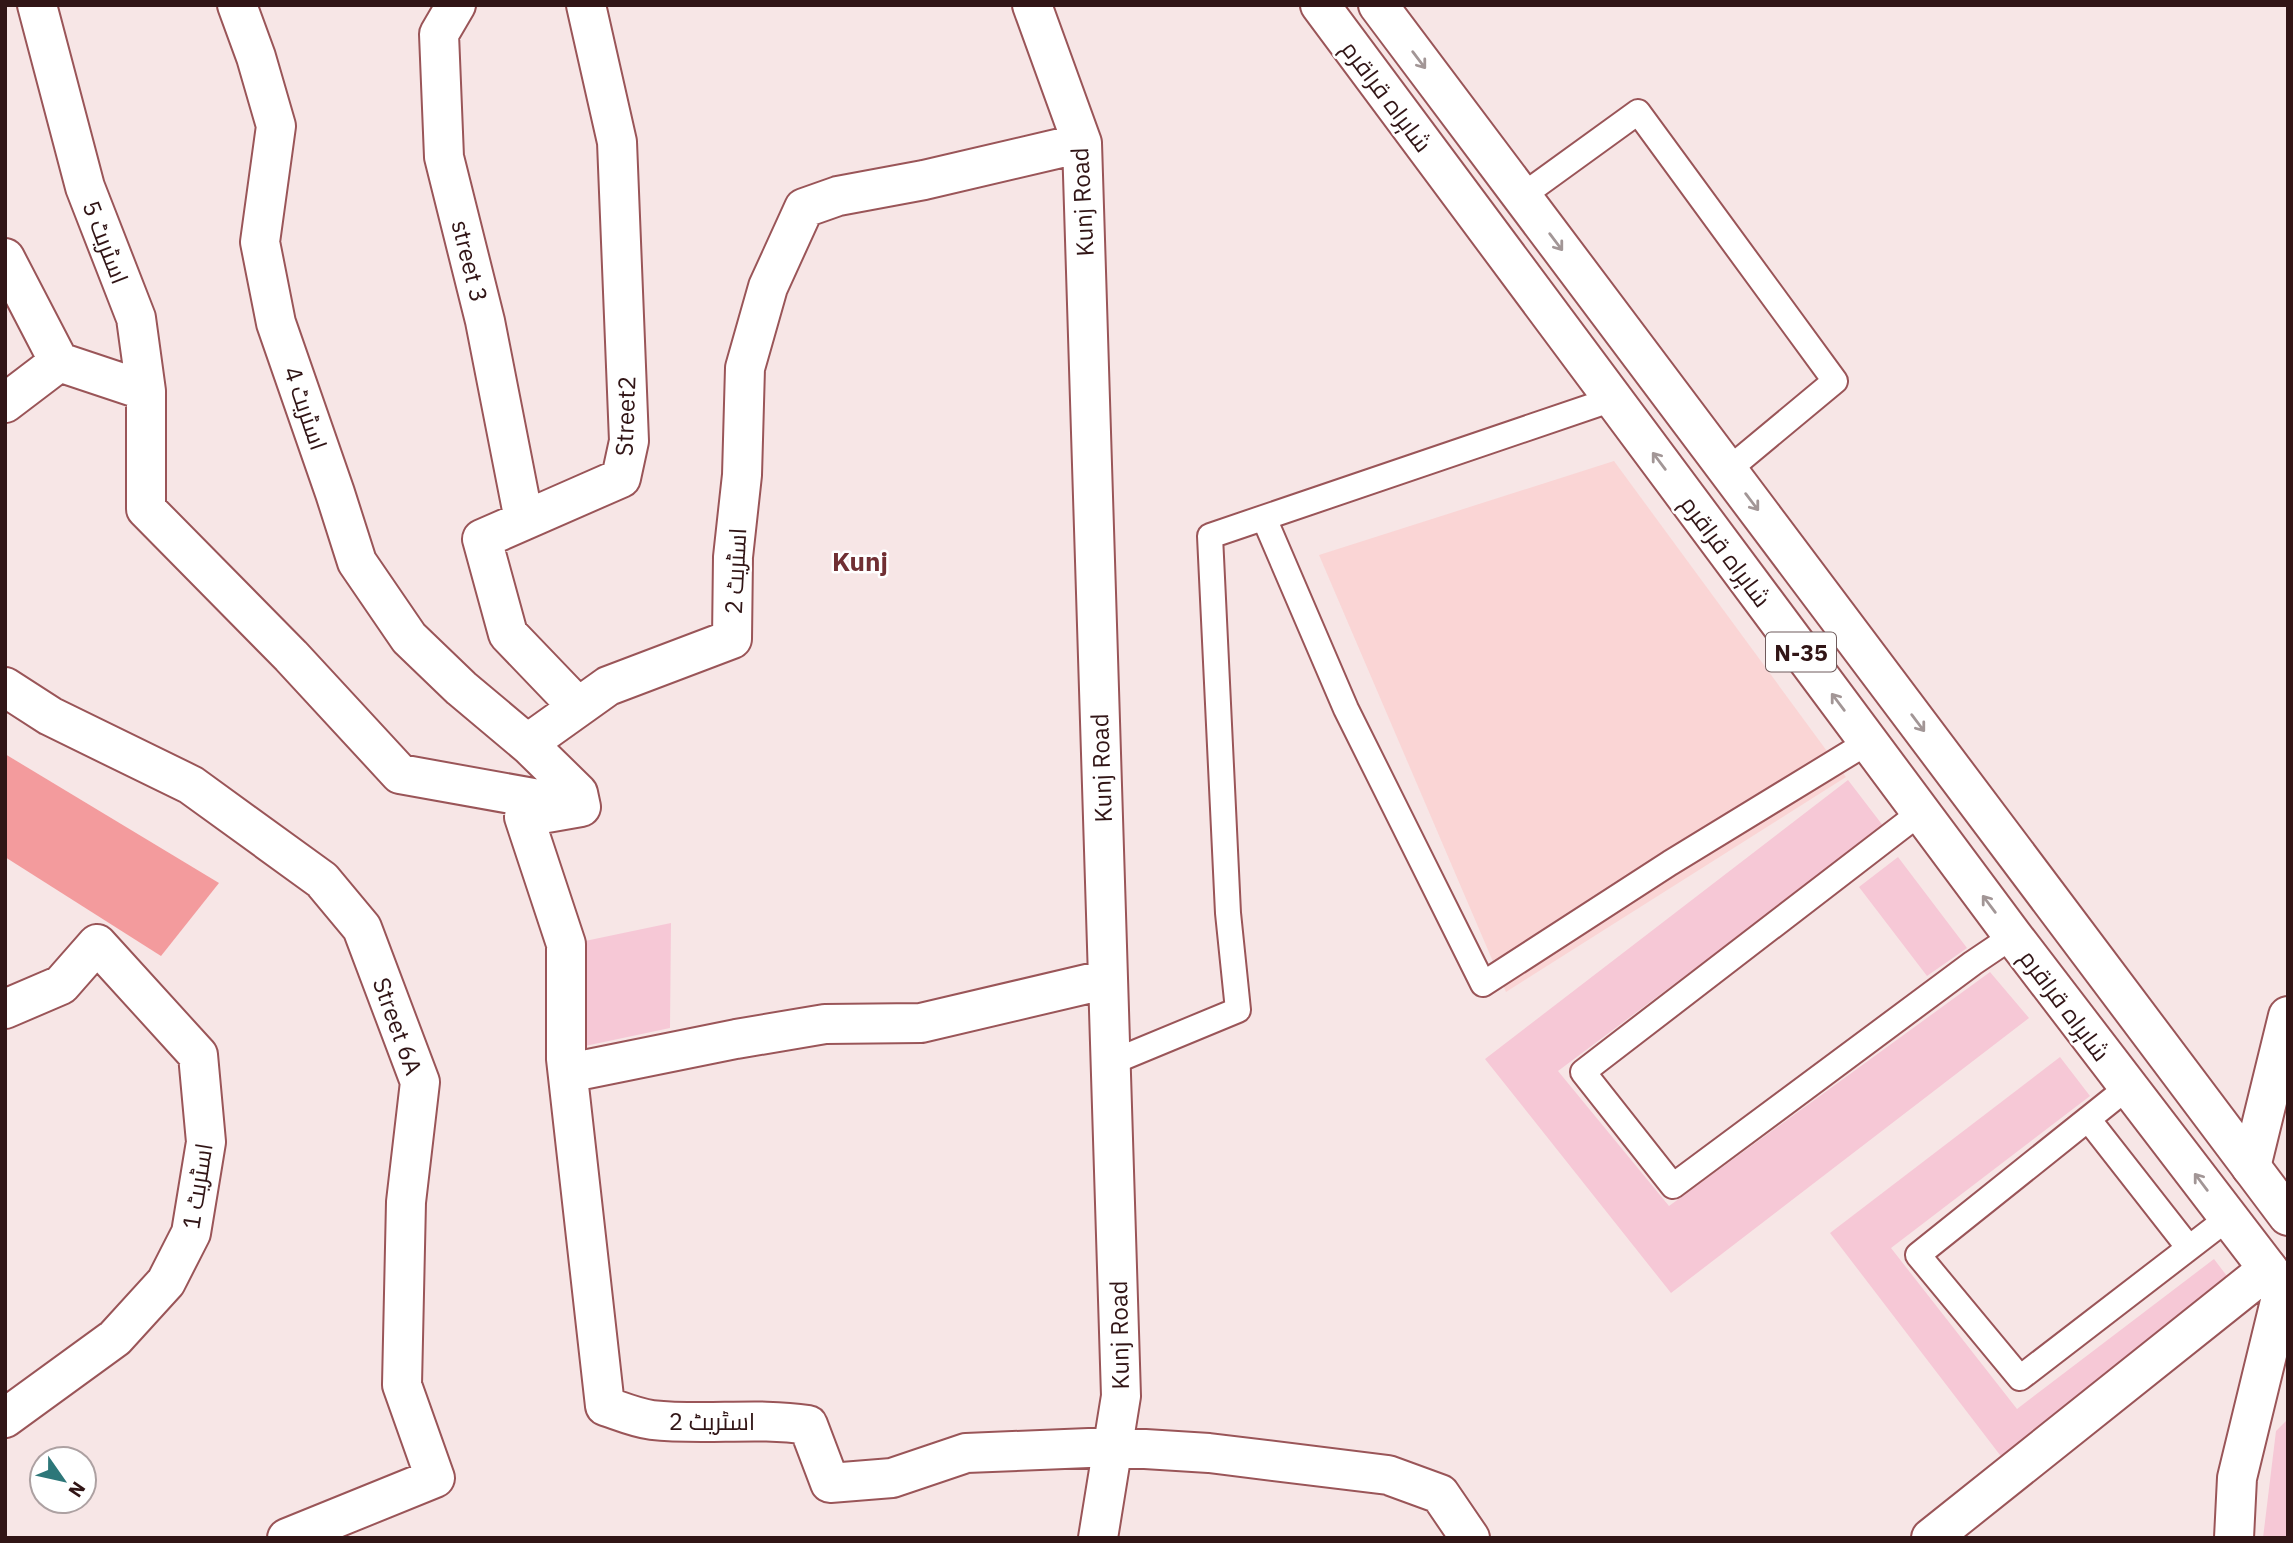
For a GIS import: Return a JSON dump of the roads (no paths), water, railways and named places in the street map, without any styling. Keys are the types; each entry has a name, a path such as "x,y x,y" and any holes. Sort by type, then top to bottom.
{"main road":[{"name":"اسٹریٹ 5","path":"37,5 85,187 136,318 146,391 146,509 290,656 400,774 582,807"},
{"name":"اسٹریٹ 4","path":"237,5 276,125 260,242 276,323 357,562 410,638 461,688 530,746"},
{"name":"street 3","path":"456,5 439,34 444,157 485,321 524,520"},
{"name":"Street2","path":"578,707 508,634 482,539 621,478 629,441 617,142 586,5"},
{"name":"Kunj Road","path":"1032,5 1082,143 1121,1396 1098,1538"},
{"name":"شاہراہ قراقرم","path":"1320,5 2013,936 2280,1284"},
{"name":"شاہراہ قراقرم","path":"1378,5 2288,1216"},
{"name":"اسٹریٹ 2","path":"530,746 538,736 608,686 732,639 733,557 742,475 745,368 768,287 804,208 838,196 924,180 1082,143"},
{"path":"5,258 59,362 146,391"},
{"path":"5,403 59,362"},
{"name":"Street 6A","path":"5,687 50,716 191,785 322,880 362,928 420,1082 406,1202 402,1385 435,1478 287,1538"},
{"path":"530,746 578,793 582,807"},
{"name":"اسٹریٹ 2","path":"582,807 524,817 566,944 568,1073 605,1406 648,1420 699,1423 779,1421 808,1425 830,1483 892,1478 965,1453 1113,1447"},
{"name":"اسٹریٹ 1","path":"5,1009 61,985 97,944 198,1055 206,1142 191,1233 166,1282 115,1338 5,1418"},
{"path":"568,1073 825,1024 921,1023 1108,979"},
{"path":"2251,1167 2288,1016"},
{"path":"1931,1538 2280,1284"},
{"path":"2234,1538 2238,1478 2280,1284"},
{"path":"1113,1447 1209,1453 1388,1475 1440,1494 1470,1538"}],"lane":[{"path":"1522,196 1638,112 1835,382 1728,470"},
{"path":"1110,1063 1238,1010 1228,913 1210,536 1613,399"},
{"path":"1264,517 1346,709 1483,984 1670,863 1868,742"},
{"path":"1920,812 1583,1072 1673,1186 2013,936"},
{"path":"2128,1087 1918,1255 2020,1378 2228,1218"},
{"path":"2088,1119 2189,1248"}],"district":[{"name":"Kunj","path":"860,561"}]}
